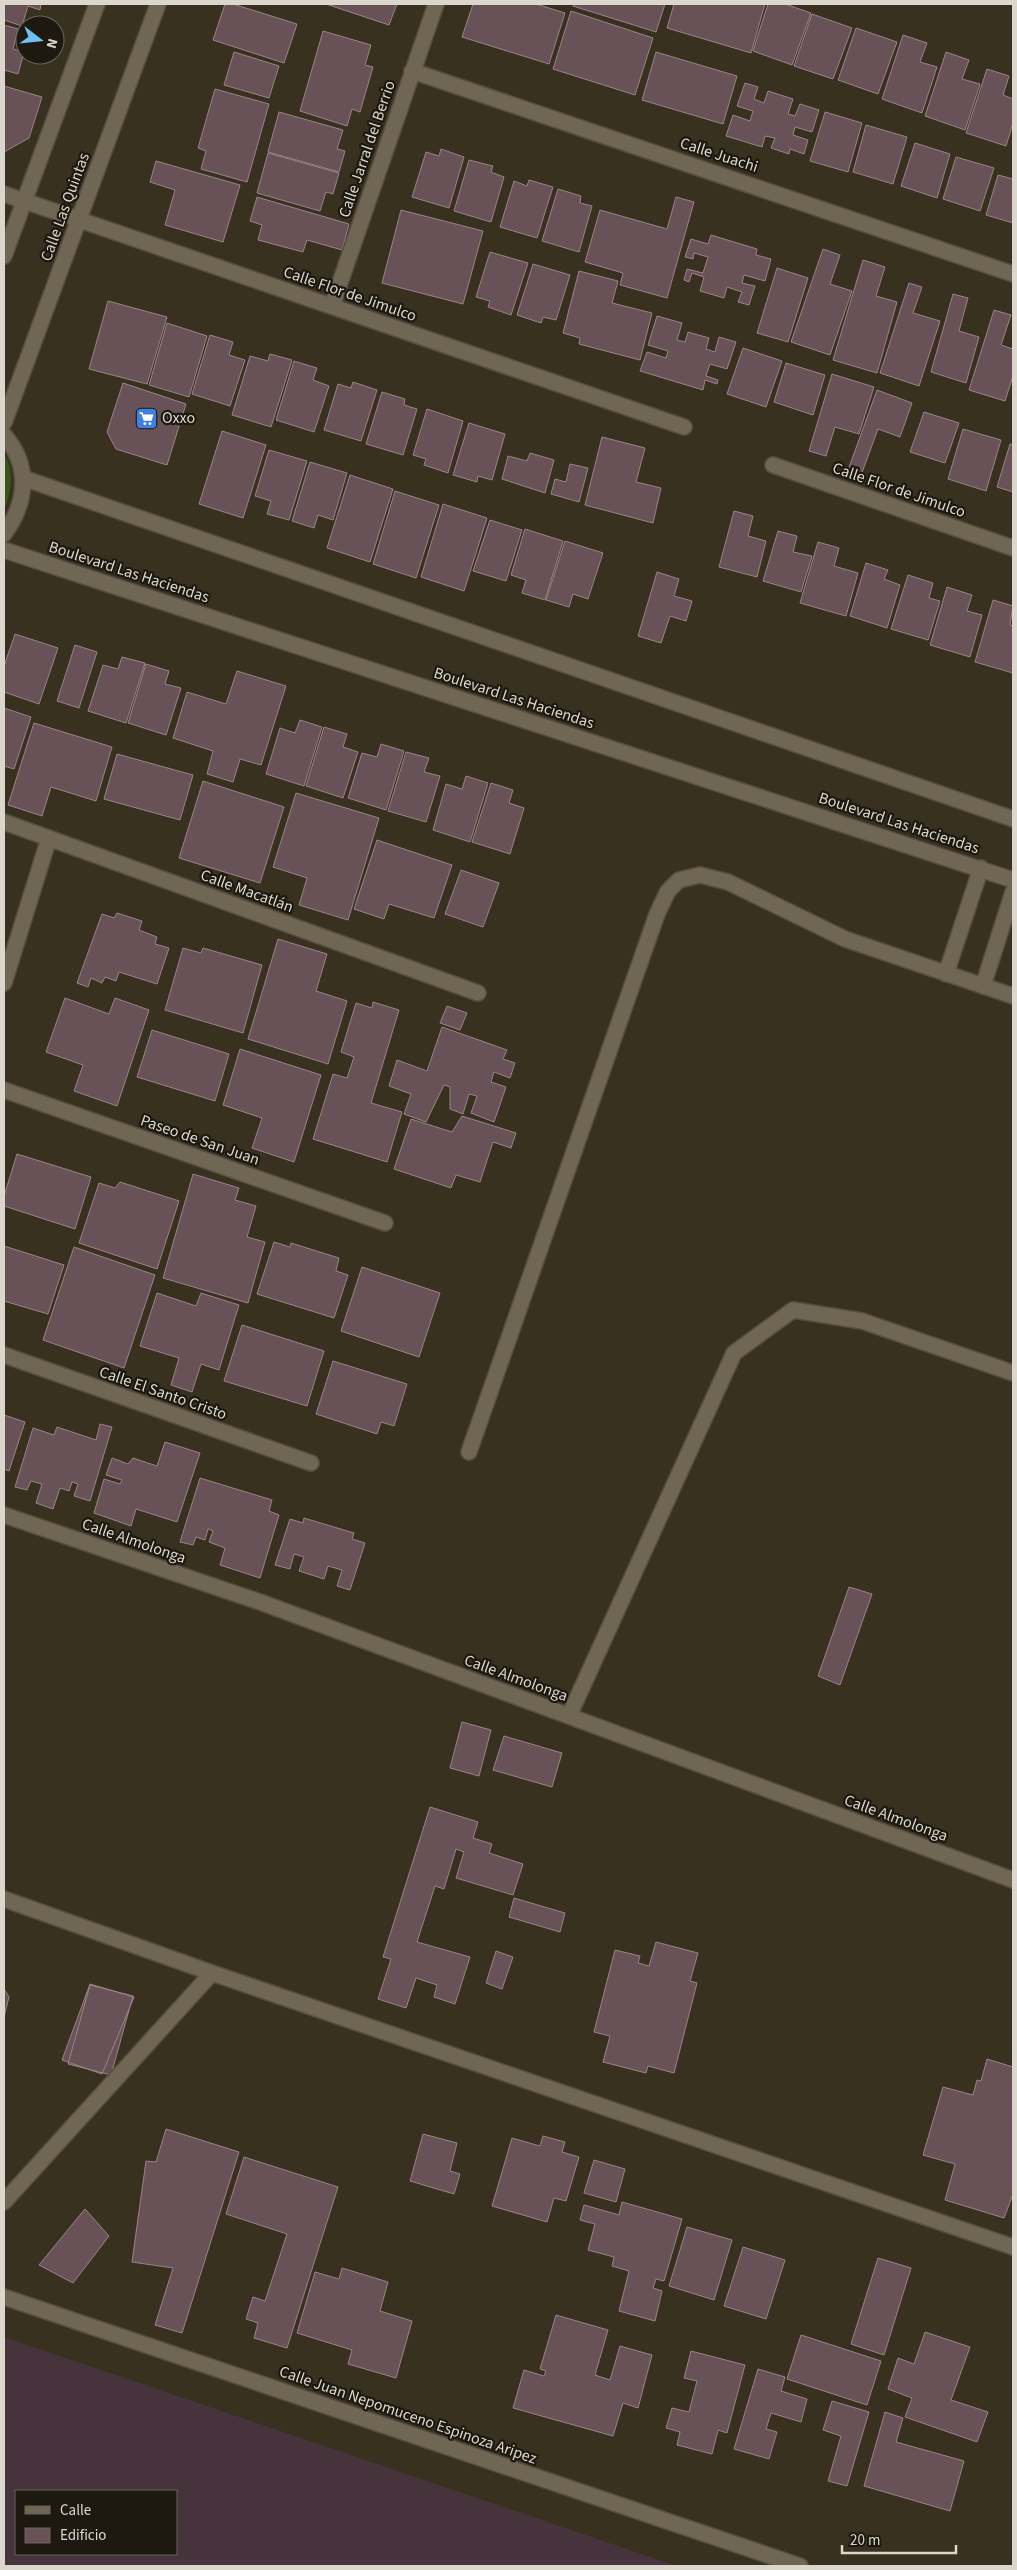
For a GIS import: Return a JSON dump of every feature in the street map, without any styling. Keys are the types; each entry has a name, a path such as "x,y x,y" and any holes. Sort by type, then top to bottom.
{"street":[{"path":"4,256 98,4"},
{"name":"Calle Las Quintas","path":"4,423 158,4"},
{"name":"Calle Jarral del Berrio","path":"332,306 436,4"},
{"name":"Calle Juachi","path":"412,71 1013,274"},
{"name":"Calle Flor de Jimulco","path":"4,194 684,428"},
{"path":"4,435 12,445 20,461 23,478 20,509 4,534"},
{"name":"Calle Flor de Jimulco","path":"773,465 1013,548"},
{"path":"23,478 1013,819"},
{"name":"Boulevard Las Haciendas","path":"4,550 1013,880"},
{"name":"Calle Macatlán","path":"4,822 478,993"},
{"path":"4,983 49,838"},
{"path":"946,974 981,868"},
{"path":"469,1452 657,914 668,891 679,880 700,875 728,882 845,939 1013,996"},
{"path":"983,986 1013,892"},
{"name":"Paseo de San Juan","path":"4,1090 385,1223"},
{"path":"569,1716 734,1353 794,1310 862,1321 1013,1374"},
{"name":"Calle El Santo Cristo","path":"4,1355 311,1463"},
{"name":"Calle Almolonga","path":"4,1515 260,1602 1013,1880"},
{"path":"4,1899 212,1973 1013,2247"},
{"path":"4,2202 212,1973"},
{"name":"Calle Juan Nepomuceno Espinoza Aripez","path":"4,2297 800,2566"}],"shaded area":[{"path":"4,2337 677,2566 4,2566"}],"green space":[{"path":"4,454 10,468 11,482 4,510"}],"building":[{"path":"4,4 41,4 40,10 28,6 25,15 15,15 15,24 4,20"},
{"path":"225,4 233,4 297,24 284,63 213,40"},
{"path":"326,4 397,4 389,25"},
{"path":"473,4 536,4 565,13 549,64 462,37"},
{"path":"573,4 665,4 656,32 573,6"},
{"path":"674,4 765,4 751,53 667,28"},
{"path":"768,4 785,4 811,13 792,65 753,51"},
{"path":"571,11 653,38 635,95 553,69"},
{"path":"812,14 852,28 833,79 794,66"},
{"path":"4,25 15,28 13,49 15,50 15,65 20,65 18,74 4,70"},
{"path":"856,28 897,42 878,94 838,80"},
{"path":"323,31 371,45 365,65 373,67 360,112 352,109 347,126 300,111"},
{"path":"903,35 927,43 920,62 937,67 922,113 882,99"},
{"path":"234,52 279,66 269,98 224,85"},
{"path":"656,52 737,76 723,124 642,100"},
{"path":"946,52 969,60 962,79 980,84 965,130 925,116"},
{"path":"987,69 1009,76 1003,95 1013,99 1013,123 1006,146 966,133"},
{"path":"745,83 758,87 754,99 764,103 768,91 793,99 788,114 795,116 800,104 819,110 812,132 795,127 793,135 808,140 804,154 790,149 789,154 771,148 775,138 765,136 762,147 726,136 733,115 750,121 753,111 737,106"},
{"path":"4,86 42,97 29,138 4,152"},
{"path":"215,89 269,104 247,182 201,169 206,151 198,148"},
{"path":"279,112 343,130 337,149 345,151 339,172 268,152"},
{"path":"825,112 862,123 848,172 810,161"},
{"path":"866,125 907,137 893,184 853,172"},
{"path":"915,143 950,154 937,198 901,186"},
{"path":"441,149 464,157 449,208 412,197 426,152 439,156"},
{"path":"268,153 339,173 333,194 326,192 320,211 257,193"},
{"path":"956,157 994,168 980,211 943,199"},
{"path":"469,160 493,166 491,172 504,177 491,222 454,211"},
{"path":"156,161 240,185 223,242 165,225 175,190 150,182"},
{"path":"998,175 1013,179 1013,223 986,215"},
{"path":"529,180 553,187 537,238 500,227 514,181 527,186"},
{"path":"558,189 581,196 580,203 592,206 579,252 542,241"},
{"path":"257,197 349,224 342,250 307,240 303,252 258,240 262,225 250,221"},
{"path":"676,197 694,202 667,298 620,285 623,273 585,262 600,210 667,229"},
{"path":"401,210 483,231 463,304 382,283"},
{"path":"711,235 757,249 756,255 771,259 765,281 744,275 742,283 755,286 749,305 738,302 742,292 727,287 724,298 700,291 704,277 692,273 689,282 684,280 687,269 703,273 708,257 694,253 693,259 685,257 691,239 708,244"},
{"path":"823,249 840,255 830,284 852,291 830,355 791,342"},
{"path":"490,252 528,263 511,315 488,307 490,301 476,297"},
{"path":"863,260 885,267 876,296 897,302 877,373 833,360"},
{"path":"533,264 570,275 556,320 543,317 541,323 517,315"},
{"path":"777,268 808,278 788,342 757,333"},
{"path":"579,271 618,281 612,303 652,313 640,360 579,344 580,338 563,333"},
{"path":"909,283 922,287 913,313 940,321 919,386 880,373"},
{"path":"953,294 968,298 959,331 979,337 966,383 931,372"},
{"path":"108,301 167,317 147,384 89,369"},
{"path":"994,310 1011,315 1001,345 1013,349 1013,376 1005,401 969,390"},
{"path":"657,316 682,323 677,340 685,342 688,332 709,338 706,349 715,352 719,337 736,342 727,369 710,364 706,376 718,380 717,384 705,380 703,390 640,371 647,352 666,358 668,351 648,345"},
{"path":"167,323 207,336 189,397 149,385"},
{"path":"210,335 233,342 229,355 245,360 230,406 192,394"},
{"path":"743,348 782,361 766,407 727,394"},
{"path":"270,354 292,360 271,427 232,415 250,356 268,361"},
{"path":"294,361 317,368 313,380 329,386 314,432 276,420"},
{"path":"786,363 825,375 813,415 774,402"},
{"path":"832,374 874,387 859,434 835,427 826,456 809,451"},
{"path":"353,382 377,390 361,441 324,430 338,384 351,388"},
{"name":"Oxxo","path":"123,383 186,404 167,465 116,449 107,432"},
{"path":"877,390 912,403 900,437 878,429 860,478 847,473"},
{"path":"382,392 405,399 404,405 417,409 403,455 366,444"},
{"path":"427,409 463,421 448,473 424,465 426,459 413,455"},
{"path":"924,412 959,423 945,463 910,452"},
{"path":"469,423 505,434 492,480 478,476 477,482 453,475"},
{"path":"963,429 1001,440 986,491 948,479"},
{"path":"222,431 266,445 243,518 199,504"},
{"path":"602,437 645,448 636,482 661,488 653,523 585,505"},
{"path":"1010,444 1013,445 1013,492 997,487"},
{"path":"269,450 307,461 289,520 267,514 271,501 255,496"},
{"path":"530,453 554,460 545,493 502,479 508,456 527,461"},
{"path":"310,462 347,473 333,520 318,515 314,528 292,521"},
{"path":"570,464 588,468 579,502 551,494 555,479 566,482"},
{"path":"350,475 393,489 370,562 327,548"},
{"path":"395,491 439,505 416,578 373,564"},
{"path":"443,504 487,518 464,591 421,577"},
{"path":"734,511 753,516 748,536 766,541 757,577 719,567"},
{"path":"490,520 522,530 506,581 473,571"},
{"path":"525,529 563,541 545,600 522,593 526,580 511,575"},
{"path":"778,531 797,536 793,552 812,556 801,592 763,581"},
{"path":"565,541 603,553 588,599 573,594 569,607 546,600"},
{"path":"818,542 839,548 834,566 858,573 846,616 800,603"},
{"path":"866,563 888,570 884,579 900,585 887,628 850,616"},
{"path":"657,572 679,579 674,596 692,601 686,621 670,616 661,643 638,636"},
{"path":"908,575 933,583 929,598 940,601 928,640 891,629"},
{"path":"947,587 972,595 967,611 982,615 970,657 930,645"},
{"path":"993,600 1013,606 1010,625 1013,626 1013,673 975,662"},
{"path":"15,634 58,648 39,704 4,692 4,666"},
{"path":"75,645 97,652 79,708 57,701"},
{"path":"122,657 145,663 126,723 88,711 103,665 118,669"},
{"path":"146,664 169,671 165,684 181,688 166,735 128,723"},
{"path":"237,671 286,686 261,765 240,759 233,782 207,774 213,751 173,738 187,692 226,704"},
{"path":"4,708 31,717 14,769 4,766"},
{"path":"300,720 322,727 304,786 266,774 280,728 295,733"},
{"path":"34,723 112,747 96,801 51,787 42,816 8,805"},
{"path":"324,727 347,734 343,747 358,752 343,798 306,786"},
{"path":"381,744 404,751 386,810 348,798 362,753 377,757"},
{"path":"406,752 429,758 424,772 440,776 426,822 388,811"},
{"path":"117,754 193,775 180,820 104,799"},
{"path":"466,776 488,783 470,842 433,830 446,784 462,789"},
{"path":"203,781 284,807 260,883 179,858"},
{"path":"491,783 513,790 509,803 524,808 510,854 472,842"},
{"path":"296,793 379,818 348,920 299,905 307,878 273,867"},
{"path":"377,840 452,865 434,918 389,904 384,919 354,909"},
{"path":"461,870 499,883 483,927 445,914"},
{"path":"117,913 142,921 139,930 157,937 155,944 169,948 157,984 119,972 116,981 105,977 102,983 91,978 88,987 77,983 102,914 114,918"},
{"path":"278,939 327,954 316,991 347,1001 328,1064 248,1039"},
{"path":"183,948 201,953 203,948 262,965 243,1033 165,1010"},
{"path":"65,998 109,1014 115,998 149,1010 117,1106 74,1091 83,1065 46,1052"},
{"path":"373,1002 399,1010 371,1103 402,1112 387,1162 313,1139 333,1074 347,1078 354,1057 341,1052 356,1003 372,1008"},
{"path":"447,1006 467,1013 460,1030 440,1023"},
{"path":"442,1027 507,1050 503,1059 515,1063 510,1078 494,1072 491,1082 506,1087 494,1122 471,1113 477,1096 469,1094 463,1114 450,1109 450,1087 444,1085 426,1122 404,1114 411,1094 389,1086 397,1060 427,1071"},
{"path":"152,1030 229,1054 215,1101 137,1077"},
{"path":"240,1049 321,1075 294,1162 252,1148 262,1118 223,1105"},
{"path":"462,1116 516,1133 511,1148 493,1142 480,1182 456,1175 451,1188 394,1169 411,1119 452,1132"},
{"path":"17,1154 91,1177 75,1229 4,1206 4,1196"},
{"path":"193,1174 239,1188 235,1200 256,1206 247,1237 265,1242 248,1303 163,1278"},
{"path":"120,1182 179,1201 157,1269 79,1243 99,1183 115,1188"},
{"path":"274,1242 290,1247 291,1243 339,1258 336,1271 348,1275 334,1318 257,1294"},
{"path":"4,1246 64,1265 48,1314 4,1301"},
{"path":"74,1247 155,1275 124,1368 43,1340"},
{"path":"362,1267 440,1293 419,1357 341,1331"},
{"path":"157,1293 196,1306 201,1293 239,1305 219,1370 201,1364 192,1392 171,1385 179,1358 140,1346"},
{"path":"242,1325 324,1351 307,1406 224,1381"},
{"path":"333,1361 407,1384 394,1426 381,1422 377,1434 316,1414"},
{"path":"4,1415 25,1422 9,1471 4,1469"},
{"path":"100,1424 112,1427 90,1501 74,1496 78,1484 72,1482 69,1491 60,1488 53,1509 36,1503 42,1484 31,1481 27,1490 15,1487 33,1428 54,1435 57,1427 96,1440"},
{"path":"165,1442 200,1453 177,1522 136,1509 131,1526 94,1513 104,1479 120,1484 122,1480 106,1475 112,1458 128,1464 133,1458 157,1466"},
{"path":"200,1478 272,1500 269,1511 279,1515 260,1578 220,1565 225,1548 209,1542 213,1531 208,1529 205,1540 196,1537 193,1545 180,1542"},
{"path":"304,1518 354,1533 352,1539 365,1543 350,1590 337,1586 342,1570 328,1566 324,1579 299,1571 304,1557 294,1554 290,1569 275,1565 290,1519 303,1523"},
{"path":"849,1587 872,1594 840,1685 818,1676"},
{"path":"462,1722 491,1730 479,1776 450,1768"},
{"path":"504,1736 562,1753 552,1787 493,1770"},
{"path":"430,1807 478,1822 473,1838 492,1844 489,1853 523,1864 513,1895 456,1878 464,1852 456,1849 444,1889 435,1886 417,1942 470,1957 455,2004 434,1997 437,1985 416,1978 406,2008 378,1999 391,1959 383,1957"},
{"path":"514,1898 565,1913 560,1932 509,1917"},
{"path":"656,1942 698,1953 690,1981 697,1983 674,2073 648,2066 646,2073 603,2062 610,2036 594,2032 615,1950 640,1956 638,1963 649,1966"},
{"path":"496,1951 513,1957 502,1989 486,1983"},
{"path":"90,1984 134,1997 102,2074 62,2060"},
{"path":"90,1985 133,1996 111,2075 68,2064"},
{"path":"4,1989 9,1997 4,2017"},
{"path":"987,2059 1013,2067 1013,2194 1004,2218 945,2200 955,2164 923,2155 943,2087 973,2095 977,2080 981,2081"},
{"path":"166,2129 239,2152 182,2333 155,2325 173,2268 132,2262 146,2161 156,2162"},
{"path":"423,2134 457,2143 450,2171 460,2174 454,2194 410,2181"},
{"path":"543,2136 565,2142 562,2152 579,2157 566,2201 554,2198 547,2222 492,2206 512,2138 540,2146"},
{"path":"244,2157 338,2187 287,2348 254,2338 258,2323 246,2319 253,2297 265,2301 287,2234 226,2214"},
{"path":"594,2160 625,2169 616,2202 584,2193"},
{"path":"622,2202 682,2219 664,2281 656,2279 653,2288 662,2291 655,2321 619,2311 629,2271 612,2266 614,2257 588,2250 595,2224 580,2220 584,2205 619,2215"},
{"path":"85,2209 109,2236 73,2283 39,2265"},
{"path":"687,2227 732,2240 714,2300 669,2286"},
{"path":"743,2247 785,2260 766,2319 724,2306"},
{"path":"878,2258 911,2268 884,2355 851,2344"},
{"path":"342,2268 388,2282 380,2311 412,2321 396,2378 348,2364 352,2350 297,2333 315,2272 339,2279"},
{"path":"556,2315 608,2330 595,2375 610,2380 620,2346 652,2355 638,2408 623,2403 613,2436 513,2408 524,2370 544,2376 546,2371 540,2369"},
{"path":"925,2332 970,2347 951,2400 988,2412 977,2442 905,2417 912,2398 888,2389 898,2358 914,2364"},
{"path":"801,2335 881,2361 867,2405 787,2379"},
{"path":"691,2351 745,2365 727,2433 718,2430 712,2454 677,2445 680,2432 666,2428 672,2408 689,2412 697,2381 684,2378"},
{"path":"758,2369 785,2377 781,2391 807,2399 801,2422 771,2413 766,2429 777,2432 769,2459 734,2449"},
{"path":"832,2401 869,2412 847,2486 828,2481 841,2436 823,2430"},
{"path":"885,2412 903,2418 896,2442 964,2461 950,2511 864,2486"}],"place":[{"name":"Oxxo","path":"146,418"}]}
